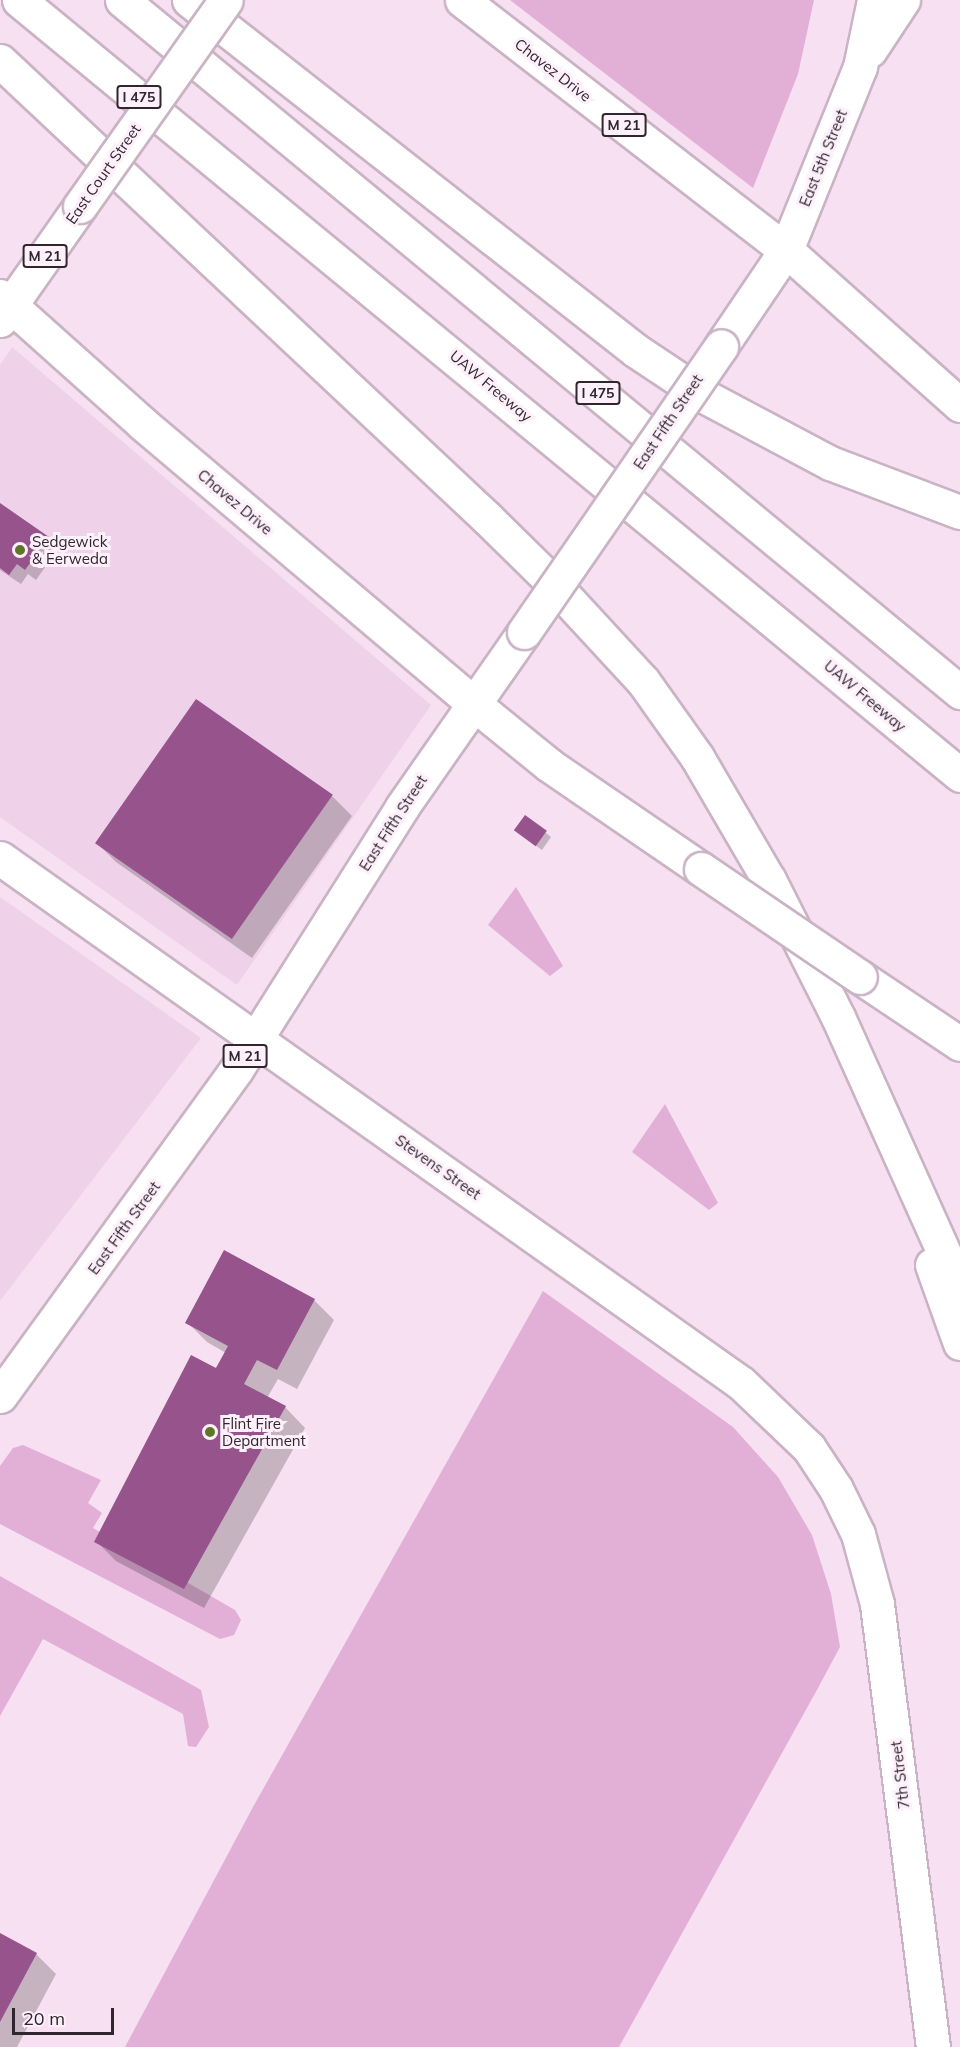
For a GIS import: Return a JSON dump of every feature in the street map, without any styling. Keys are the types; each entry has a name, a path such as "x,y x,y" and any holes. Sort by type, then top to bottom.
{"main road":[{"name":"UAW Freeway","path":"19,0 960,775"},
{"name":"I 475","path":"122,0 960,692"},
{"path":"189,0 580,311 645,357 704,396 830,463 960,512"},
{"name":"East Court Street","path":"3,307 80,206 226,0"},
{"name":"Chavez Drive","path":"462,0 786,250 960,405"},
{"path":"860,67 874,0"},
{"path":"860,67 903,0"},
{"path":"0,61 487,518 605,638 661,706 735,818 838,1017 960,1288"},
{"name":"East 5th Street","path":"786,250 860,67"},
{"name":"East Fifth Street","path":"0,1396 256,1039 380,842 786,250"},
{"name":"Chavez Drive","path":"3,307 549,765 960,1044"},
{"name":"Stevens Street","path":"0,858 741,1383 804,1442 846,1507"},
{"path":"838,1017 960,1343"},
{"name":"7th Street","path":"846,1507 866,1557 882,1628 933,2047"}],"shaded area":[{"path":"510,0 814,0 798,74 753,188"},
{"path":"12,347 431,705 237,985 0,817 0,365"},
{"path":"516,887 563,966 550,976 488,925"},
{"path":"0,897 201,1038 0,1301"},
{"path":"665,1104 718,1203 709,1210 632,1152"},
{"path":"543,1291 733,1427 778,1477 812,1535 831,1594 840,1647 818,1688 619,2047 125,2047 253,1807"},
{"path":"23,1445 101,1480 88,1503 102,1513 93,1528 235,1610 241,1620 234,1635 220,1639 0,1524 0,1466 13,1448"},
{"path":"0,1576 201,1690 209,1727 196,1747 188,1746 183,1714 43,1639 0,1716"}],"building":[{"name":"Sedgewick & Eerweda","path":"0,503 49,537 25,570 17,564 9,575 0,568"},
{"path":"196,699 333,795 232,939 95,843"},
{"path":"525,815 547,831 536,846 514,830"},
{"name":"Flint Fire Department","path":"224,1250 315,1299 277,1370 257,1360 244,1384 286,1406 184,1589 94,1542 191,1355 216,1368 228,1346 185,1323"},
{"path":"0,1933 37,1953 0,2022"}],"place":[{"name":"Sedgewick & Eerweda","path":"20,550"},
{"name":"Flint Fire Department","path":"210,1432"}]}
